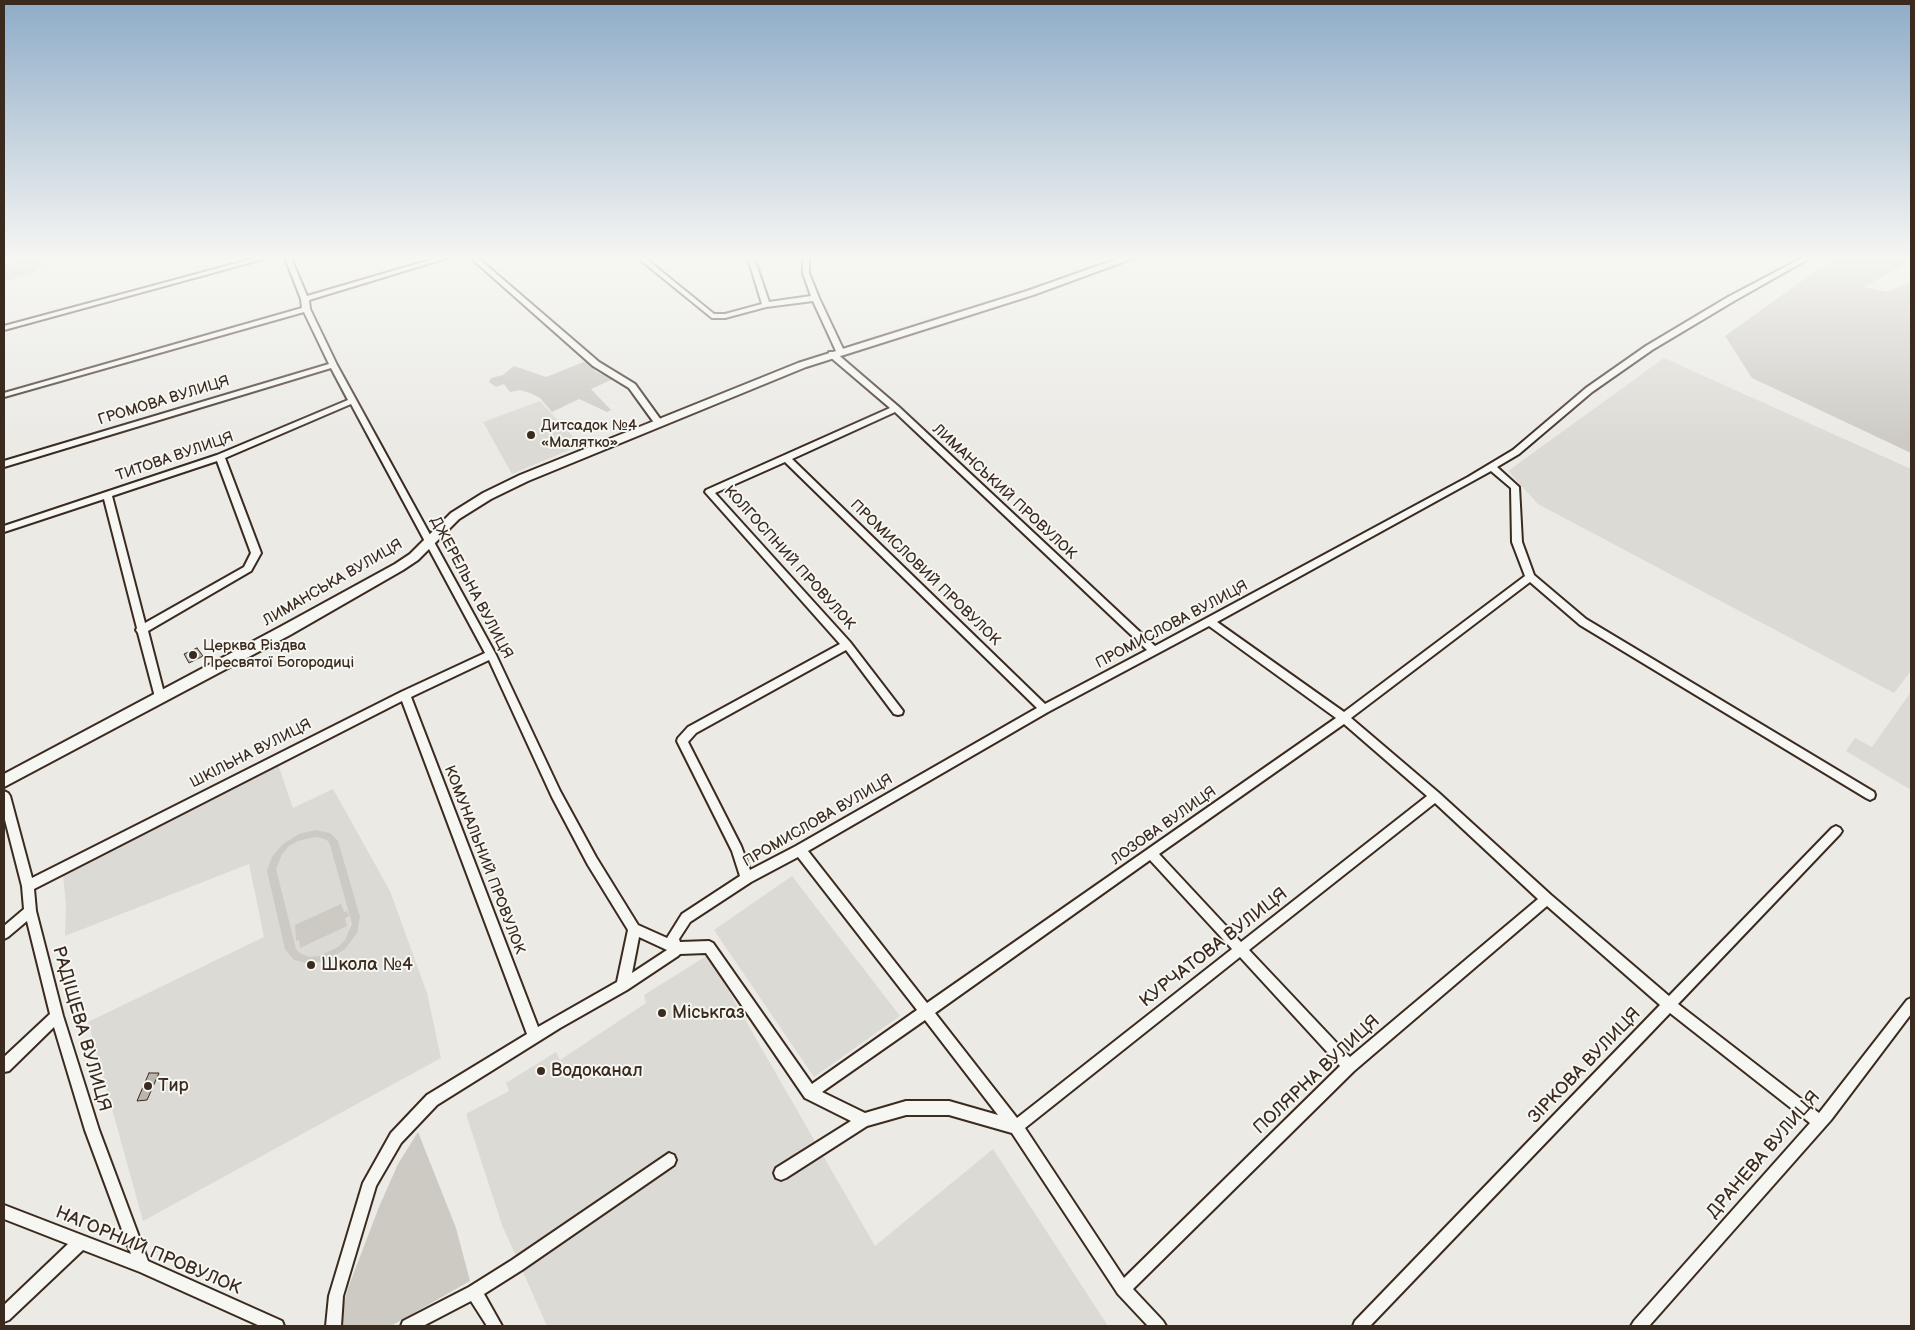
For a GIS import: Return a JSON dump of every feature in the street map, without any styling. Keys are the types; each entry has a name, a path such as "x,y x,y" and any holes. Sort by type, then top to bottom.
{"street":[{"path":"4,328 33,320"},
{"path":"4,395 267,320"},
{"name":"ДЖЕРЕЛЬНА ВУЛИЦЯ","path":"311,320 352,402 430,540 491,656 592,862 634,929"},
{"path":"545,320 596,364 632,386 658,422"},
{"path":"823,320 836,353"},
{"name":"ЛИМАНСЬКА ВУЛИЦЯ","path":"4,781 285,631 399,567 414,557 455,516 486,496 524,478 658,422 836,353 942,320"},
{"name":"ПРОМИСЛОВА ВУЛИЦЯ","path":"676,948 673,938 686,918 747,878 800,850 1044,709 1210,622 1492,467 1516,452 1589,390 1649,348 1694,320"},
{"name":"ЛИМАНСЬКИЙ ПРОВУЛОК","path":"836,353 1154,651"},
{"name":"ГРОМОВА ВУЛИЦЯ","path":"4,464 333,365"},
{"name":"ТИТОВА ВУЛИЦЯ","path":"4,528 220,457 297,423 352,402"},
{"path":"786,458 896,409"},
{"path":"141,630 248,569 256,553 220,457"},
{"name":"КОЛГОСПНИЙ ПРОВУЛОК","path":"786,458 709,492 847,645 898,711"},
{"name":"ПРОМИСЛОВИЙ ПРОВУЛОК","path":"786,458 1044,709"},
{"path":"1492,467 1515,487 1517,542 1530,577 1583,622 1870,795"},
{"path":"107,495 160,697"},
{"name":"ЛОЗОВА ВУЛИЦЯ","path":"810,1094 1344,718 1530,577"},
{"path":"1210,622 1344,718 1435,796 1547,899 1670,1005 1819,1122"},
{"name":"КОЛГОСПНИЙ ПРОВУЛОК","path":"747,878 737,850 682,741 692,730 847,645"},
{"name":"ШКІЛЬНА ВУЛИЦЯ","path":"28,886 405,695 491,656"},
{"name":"КОМУНАЛЬНИЙ ПРОВУЛОК","path":"405,695 535,1037"},
{"name":"РАДІЩЕВА ВУЛИЦЯ","path":"4,796 28,886 30,911 57,1016 92,1130 143,1266"},
{"name":"КУРЧАТОВА ВУЛИЦЯ","path":"1016,1127 1435,796"},
{"name":"ЗІРКОВА ВУЛИЦЯ","path":"1360,1326 1836,831"},
{"path":"800,850 1016,1127 1124,1289 1158,1326"},
{"path":"1151,853 1349,1066"},
{"name":"ПОЛЯРНА ВУЛИЦЯ","path":"1124,1289 1349,1066 1547,899"},
{"path":"4,933 30,911"},
{"path":"624,986 634,929 676,948 709,947 810,1094 864,1120"},
{"path":"333,1326 336,1296 370,1183 396,1138 432,1100 535,1037 624,986 676,948"},
{"name":"ДРАНЕВА ВУЛИЦЯ","path":"1639,1326 1819,1122 1911,1004"},
{"path":"4,1066 57,1016"},
{"path":"781,1173 864,1120 906,1108 949,1108 1016,1127"},
{"path":"408,1326 474,1292 517,1265 669,1160"},
{"name":"НАГОРНИЙ ПРОВУЛОК","path":"4,1212 143,1266 277,1326"},
{"path":"4,1315 81,1242"},
{"path":"474,1292 495,1326"}],"shaded area":[{"path":"1747,320 1911,320 1911,453 1752,378 1725,336"},
{"path":"1664,358 1911,469 1911,671 1894,693 1538,504 1508,471"},
{"path":"586,361 596,372 613,379 591,389 611,410 607,412 579,399 552,412 540,398 530,393 520,390 510,392 504,384 496,387 489,382 491,378 503,375 514,366 546,377"},
{"name":"Дитсадок №4 «Малятко»","path":"540,401 581,445 512,474 483,422"},
{"path":"1911,692 1911,790 1846,751 1855,738 1872,747"},
{"name":"Школа №4","path":"278,764 293,808 333,789 390,891 427,993 441,1058 143,1221 88,1022 264,937 249,864 65,936 66,905 63,875"},
{"path":"315,830 330,833 338,841 360,917 357,933 345,949 328,960 309,964 294,960 285,949 267,871 272,857 283,844 299,834","holes":["315,837 328,841 330,845 352,924 345,940 338,947 319,956 310,957 301,954 296,949 276,869 282,854 289,846 298,841"]},
{"path":"792,876 900,1016 814,1077 714,930"},
{"path":"341,904 344,912 347,911 349,916 345,918 347,926 300,948 299,940 296,941 295,925"},
{"path":"708,955 875,1246 993,1149 1108,1326 547,1326 502,1225 466,1114 509,1091 506,1083 556,1052 560,1060 646,1003 644,995"},
{"path":"418,1132 456,1228 470,1281 391,1326 343,1325 342,1311 348,1288 379,1207 398,1164"}],"building":[{"name":"Церква Різдва Пресвятої Богородиці","path":"197,648 203,656 189,663 184,654"},
{"name":"Тир","path":"149,1073 159,1073 147,1100 137,1101"}],"place":[{"name":"Дитсадок №4 «Малятко»","path":"531,435"},
{"name":"Церква Різдва Пресвятої Богородиці","path":"193,655"},
{"name":"Школа №4","path":"311,965"},
{"name":"Міськгаз","path":"662,1013"},
{"name":"Водоканал","path":"541,1071"},
{"name":"Тир","path":"148,1086"}]}
